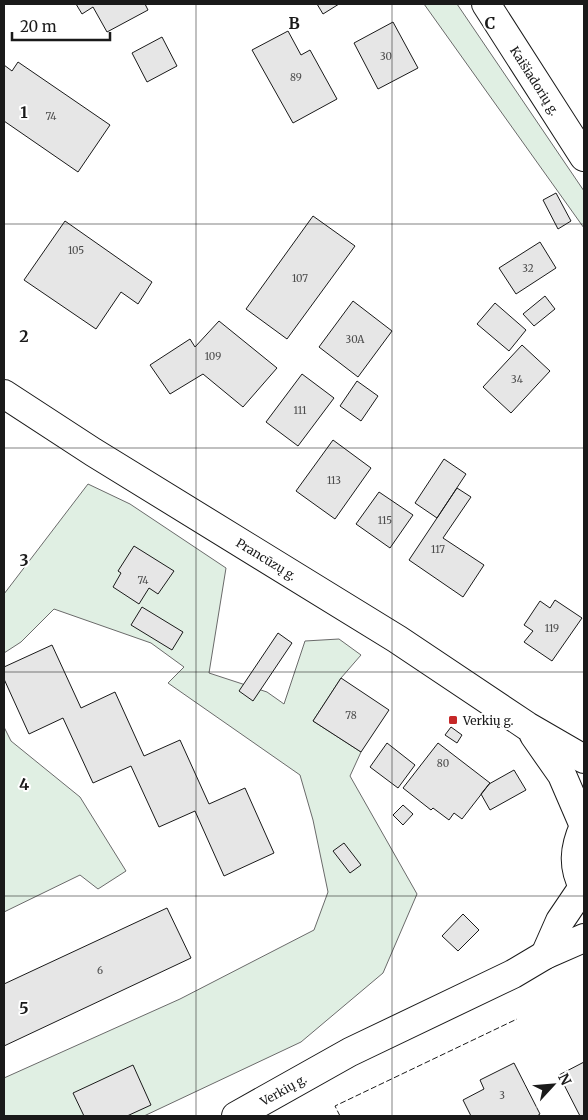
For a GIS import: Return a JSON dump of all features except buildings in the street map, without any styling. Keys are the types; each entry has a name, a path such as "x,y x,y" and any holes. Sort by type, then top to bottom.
{"street":[{"name":"Kaišiadorių g.","path":"486,4 584,157"},
{"name":"Prancūzų g.","path":"4,394 93,452 398,639 527,726 584,759"},
{"name":"Prancūzų g.","path":"527,726 562,775 584,826"},
{"path":"545,955 560,920 584,888 577,872 575,856 584,826"},
{"name":"Verkių g.","path":"236,1116 350,1052 513,974 545,955 584,938"}],"green space":[{"path":"424,4 457,4 584,191 584,228"},
{"path":"88,484 130,504 226,568 209,673 267,692 284,704 305,641 339,639 361,655 341,678 313,721 361,752 350,776 417,894 383,973 301,1042 144,1116 4,1116 4,1078 180,999 314,930 328,892 313,820 300,775 168,683 184,667 151,643 54,609 21,642 4,653 4,594"},
{"path":"4,727 11,741 80,797 126,871 98,889 80,875 4,912"}],"fence":[{"path":"340,1116 335,1106 517,1019"}],"place":[{"name":"Verkių g.","path":"453,720"}]}
